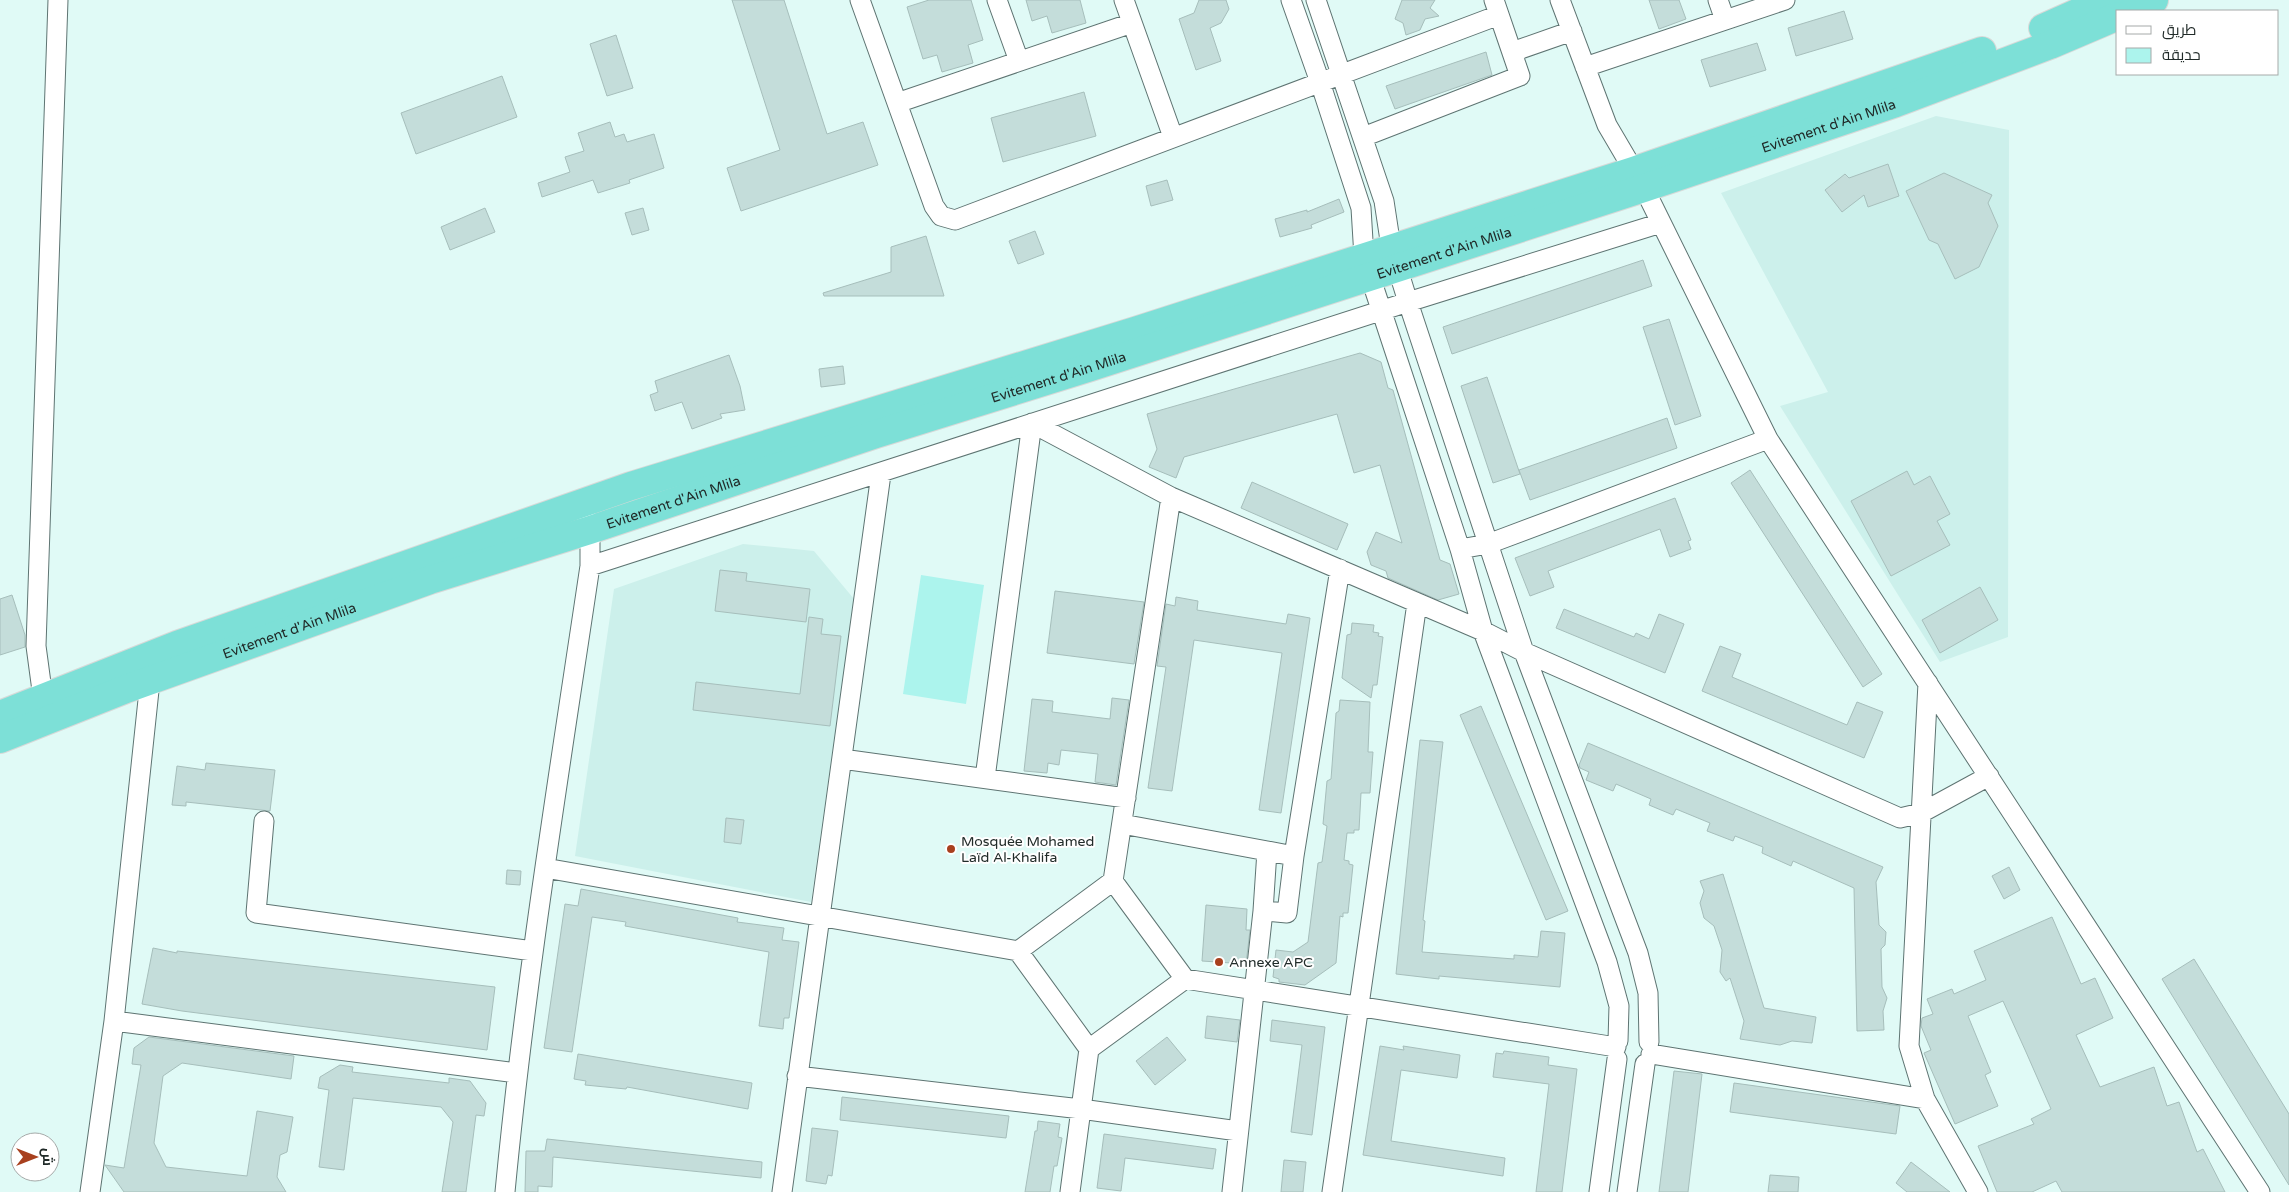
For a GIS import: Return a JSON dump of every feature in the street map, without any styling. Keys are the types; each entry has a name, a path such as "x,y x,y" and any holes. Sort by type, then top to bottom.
{"highway":[{"name":"Evitement d'Ain Mlila","path":"1638,179 1965,58 2042,28 2106,0"},
{"path":"2131,10 2154,0"},
{"name":"Evitement d'Ain Mlila","path":"0,714 46,708 150,681 430,580 590,530 876,434 1088,368 1367,267 1638,179 1896,103 2050,45 2116,17"},
{"name":"Evitement d'Ain Mlila","path":"0,739 46,708 177,645 583,502 1135,331 1367,267"}],"street":[{"path":"46,708 36,646 58,0"},
{"path":"860,0 934,206 941,216 955,220 1342,74 1497,7 1520,76 1363,137"},
{"path":"997,0 1019,61"},
{"path":"1124,0 1173,137"},
{"path":"1291,0 1320,82 1360,208 1367,267 1460,549 1483,631 1606,962 1619,1006 1617,1049 1599,1192"},
{"path":"1316,0 1384,201 1395,258 1408,302 1524,652 1638,953 1648,993 1649,1053 1627,1192"},
{"path":"1560,0 1607,125 1661,223 1768,439 2260,1192"},
{"path":"1718,0 1725,20"},
{"path":"1585,67 1785,0"},
{"path":"897,103 1132,23"},
{"path":"1512,52 1572,31"},
{"path":"590,566 1382,312 1408,302 1661,223"},
{"path":"1032,423 1171,497 1483,631 1524,652 1900,818 1921,813 1989,776"},
{"path":"985,778 1032,423"},
{"path":"1460,549 1488,544 1768,439"},
{"path":"782,1192 818,916 842,759 880,474"},
{"path":"1018,951 1113,881 1171,497"},
{"path":"505,1192 517,1073 533,951 590,566 590,530 583,502"},
{"path":"1263,911 1287,913 1294,856 1340,569"},
{"path":"1332,1192 1417,603"},
{"path":"90,1192 114,1021 150,681"},
{"path":"1928,683 1909,1046 1925,1099 1978,1192"},
{"path":"842,759 1126,798"},
{"path":"264,821 256,913 533,951"},
{"path":"1122,824 1294,856"},
{"path":"1232,1192 1252,990 1263,911 1267,851"},
{"path":"545,868 1018,951 1089,1049 1070,1192"},
{"path":"1113,881 1185,979 1617,1049"},
{"path":"1089,1049 1185,979"},
{"path":"114,1021 517,1073"},
{"path":"1634,1032 1640,1034 1649,1053 1640,1068 1627,1068 1617,1049 1622,1036 1634,1032"},
{"path":"1649,1053 1925,1099"},
{"path":"797,1076 1081,1109 1238,1131"}],"shaded area":[{"path":"1936,116 2009,130 2008,637 1940,662 1780,406 1828,392 1721,193"},
{"path":"743,544 814,551 854,599 811,902 575,856 614,589"}],"green space":[{"path":"921,575 984,585 966,704 903,694"}],"building":[{"path":"732,0 784,0 827,134 863,122 878,165 741,211 727,168 780,150"},
{"path":"929,0 971,0 983,40 968,45 973,63 942,72 937,55 923,59 907,7"},
{"path":"1026,0 1080,0 1086,23 1052,33 1047,16 1032,21"},
{"path":"1199,0 1226,0 1229,9 1221,23 1210,28 1221,61 1196,70 1179,19 1194,13"},
{"path":"1402,0 1435,0 1430,8 1439,16 1425,19 1420,30 1406,35 1403,23 1395,19"},
{"path":"1649,0 1679,0 1686,19 1659,29"},
{"path":"1844,11 1853,39 1796,56 1788,28"},
{"path":"616,35 633,88 607,96 590,44"},
{"path":"1757,43 1766,70 1710,87 1701,60"},
{"path":"1486,52 1492,75 1395,109 1386,86"},
{"path":"502,76 517,117 416,154 401,113"},
{"path":"1084,92 1096,136 1003,162 991,118"},
{"path":"610,122 615,137 624,134 627,142 654,134 664,168 629,180 630,183 598,193 593,180 542,197 538,183 570,172 565,157 584,151 578,133"},
{"path":"1888,164 1899,196 1868,207 1864,195 1842,212 1825,190 1845,174 1849,178"},
{"path":"1944,173 1992,195 1988,203 1998,226 1979,267 1955,279 1938,244 1929,240 1906,191"},
{"path":"1167,180 1173,200 1151,206 1146,186"},
{"path":"1339,199 1344,212 1311,225 1312,228 1280,237 1275,219 1307,210 1307,212"},
{"path":"485,208 495,232 450,250 441,227"},
{"path":"643,208 649,230 632,235 625,213"},
{"path":"1035,231 1044,254 1018,264 1009,241"},
{"path":"926,236 944,296 824,296 823,293 891,272 891,247"},
{"path":"1643,260 1652,286 1452,354 1443,327"},
{"path":"1669,319 1701,416 1675,425 1643,327"},
{"path":"1360,353 1381,362 1388,388 1393,390 1440,560 1450,564 1459,594 1438,600 1388,578 1386,571 1371,565 1367,552 1376,532 1402,543 1380,465 1354,473 1337,414 1184,457 1176,478 1149,467 1157,449 1147,414"},
{"path":"729,355 740,386 745,410 720,414 722,418 692,429 682,402 655,411 650,395 658,392 655,381"},
{"path":"843,366 845,384 821,387 819,369"},
{"path":"1487,377 1520,474 1493,483 1461,386"},
{"path":"1667,418 1677,448 1530,500 1519,470"},
{"path":"1750,470 1882,674 1863,687 1731,483"},
{"path":"1907,471 1914,485 1930,476 1950,514 1937,521 1950,545 1891,576 1851,501"},
{"path":"1252,482 1348,524 1337,550 1241,508"},
{"path":"1675,498 1691,540 1688,541 1691,549 1670,557 1660,529 1548,571 1554,587 1530,596 1515,558"},
{"path":"720,570 747,573 746,581 810,589 806,622 715,611"},
{"path":"1980,587 1998,620 1940,653 1922,620"},
{"path":"1055,591 1144,602 1134,664 1047,653"},
{"path":"12,595 25,635 25,647 0,655 0,599"},
{"path":"1176,597 1198,601 1197,610 1286,624 1288,614 1310,618 1281,813 1259,810 1282,653 1194,640 1172,791 1148,788 1166,667 1157,666 1166,604 1175,606"},
{"path":"1564,609 1634,637 1636,633 1649,639 1659,614 1684,624 1665,673 1556,628"},
{"path":"809,617 823,619 821,634 841,636 830,726 693,710 696,682 800,694"},
{"path":"1352,623 1374,625 1373,632 1379,633 1378,636 1383,637 1377,685 1373,685 1371,698 1342,678 1347,635 1351,634"},
{"path":"1720,646 1741,654 1732,677 1847,725 1857,702 1883,712 1864,758 1702,691"},
{"path":"1112,698 1129,700 1116,785 1095,782 1098,754 1061,750 1059,765 1048,763 1047,773 1024,771 1032,699 1053,701 1052,712 1110,719"},
{"path":"1340,700 1370,702 1368,752 1373,752 1370,793 1361,793 1359,830 1354,830 1354,833 1347,833 1344,860 1349,861 1349,864 1353,865 1348,913 1343,913 1343,917 1340,916 1336,963 1305,985 1279,982 1279,979 1273,977 1276,950 1293,952 1308,942 1318,863 1322,862 1327,826 1323,824 1327,781 1331,779 1336,713 1339,711"},
{"path":"1481,706 1568,911 1546,920 1460,715"},
{"path":"1420,740 1443,742 1423,920 1425,921 1422,952 1514,959 1514,955 1538,957 1541,931 1565,933 1560,987 1439,976 1439,979 1396,974"},
{"path":"1588,743 1883,867 1876,882 1879,925 1886,932 1885,945 1881,949 1882,987 1887,998 1883,1011 1884,1030 1857,1031 1854,888 1793,861 1791,866 1762,853 1763,847 1735,836 1733,841 1707,831 1710,823 1676,809 1673,815 1649,805 1651,799 1616,784 1613,791 1586,780 1589,772 1580,768 1579,765"},
{"path":"206,763 275,770 270,811 186,802 186,806 172,805 177,766 205,770"},
{"path":"726,818 744,820 741,844 724,842"},
{"path":"2009,867 2020,890 2004,899 1992,876"},
{"path":"507,870 521,871 520,885 506,884"},
{"path":"1723,874 1764,1008 1816,1017 1812,1043 1792,1041 1780,1045 1740,1039 1744,1021 1730,978 1726,981 1720,972 1722,950 1714,926 1704,918 1700,903 1704,891 1700,881"},
{"path":"581,889 738,918 737,922 784,928 782,940 799,942 789,1018 784,1018 783,1029 759,1026 769,952 625,926 626,922 592,917 572,1052 544,1048 565,904 578,906"},
{"path":"1206,905 1247,909 1246,930 1250,930 1246,964 1202,961"},
{"path":"2052,917 2081,984 2095,978 2113,1018 2076,1035 2100,1087 2154,1067 2167,1106 2179,1102 2197,1152 2203,1149 2225,1192 2062,1192 2056,1181 2032,1192 1997,1192 1978,1146 2034,1124 2031,1119 2051,1109 2003,1001 1968,1016 1991,1072 1985,1075 1998,1106 1955,1124 1924,1053 1931,1050 1921,1026 1922,1018 1933,1014 1927,999 1952,989 1954,994 1986,980 1974,951"},
{"path":"153,948 177,953 177,951 495,987 487,1050 182,1011 142,1004"},
{"path":"2194,959 2289,1114 2289,1185 2162,979"},
{"path":"1207,1016 1240,1020 1237,1042 1205,1038"},
{"path":"1272,1020 1325,1027 1312,1135 1291,1132 1302,1045 1270,1041"},
{"path":"149,1037 294,1056 291,1079 182,1063 163,1076 154,1143 166,1167 247,1176 257,1111 293,1117 287,1152 280,1155 277,1177 286,1192 124,1192 105,1165 124,1168 141,1065 132,1064 134,1048"},
{"path":"1167,1037 1186,1060 1155,1085 1136,1061"},
{"path":"1380,1046 1404,1050 1403,1046 1460,1055 1457,1078 1401,1070 1391,1141 1505,1158 1503,1176 1363,1155"},
{"path":"1504,1051 1549,1057 1548,1065 1577,1069 1562,1192 1536,1192 1549,1084 1493,1077 1496,1053 1503,1054"},
{"path":"578,1054 752,1083 748,1109 627,1087 626,1089 585,1085 586,1081 574,1079"},
{"path":"340,1065 353,1067 352,1072 449,1083 449,1078 470,1081 486,1103 484,1116 476,1115 466,1192 442,1192 453,1122 441,1107 353,1098 344,1170 319,1167 329,1090 318,1088 320,1077"},
{"path":"1674,1071 1702,1074 1688,1192 1659,1192"},
{"path":"1734,1083 1900,1106 1896,1134 1730,1112"},
{"path":"842,1097 1009,1116 1006,1138 840,1120"},
{"path":"1038,1121 1060,1124 1058,1137 1062,1138 1057,1166 1054,1166 1050,1192 1025,1192 1035,1131 1037,1131"},
{"path":"812,1128 838,1131 832,1176 828,1175 826,1184 806,1181"},
{"path":"1104,1134 1216,1149 1213,1169 1125,1158 1121,1191 1097,1188"},
{"path":"547,1139 762,1162 761,1178 553,1157 552,1187 538,1186 538,1192 525,1192 526,1151 545,1151"},
{"path":"1284,1160 1306,1162 1303,1192 1281,1192"},
{"path":"1911,1162 1950,1192 1907,1192 1896,1183"},
{"path":"1770,1175 1799,1177 1798,1192 1768,1192"}],"place":[{"name":"Mosquée Mohamed Laïd Al-Khalifa","path":"951,849"},
{"name":"Annexe APC","path":"1219,962"}]}
